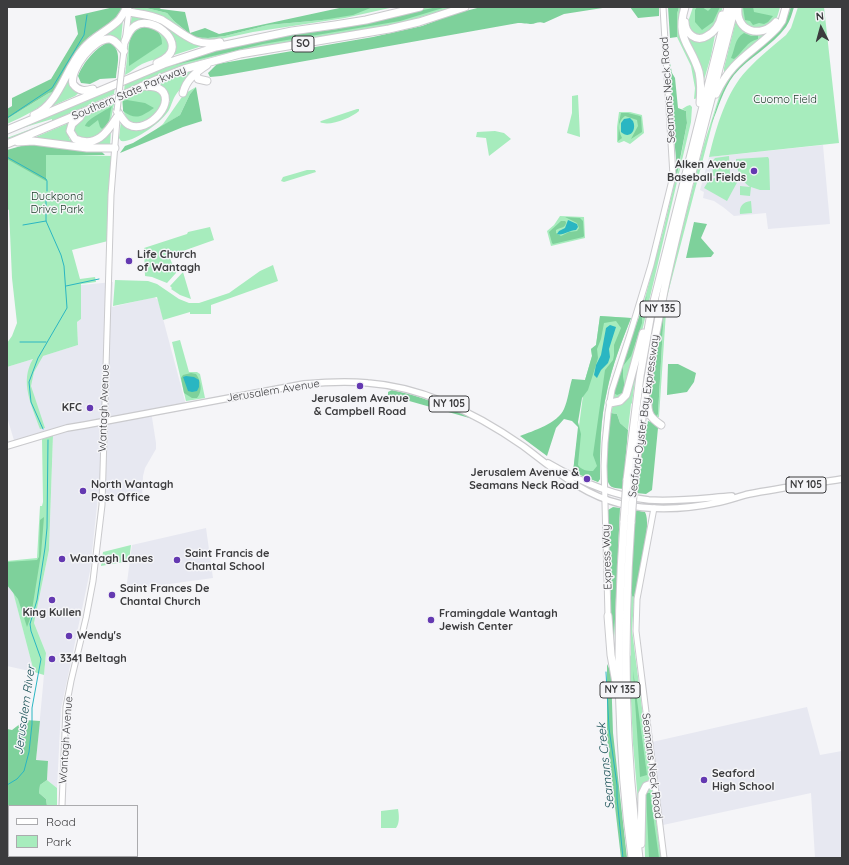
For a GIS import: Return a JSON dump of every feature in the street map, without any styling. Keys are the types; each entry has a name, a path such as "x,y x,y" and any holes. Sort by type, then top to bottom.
{"highway":[{"name":"Southern State Parkway","path":"7,129 164,64 216,47 292,31 358,21 420,7"},
{"name":"Southern State Parkway","path":"9,143 184,69 216,60 267,49 389,29 419,22 465,7"},
{"path":"685,7 681,24 682,32 696,63 700,79 701,125"},
{"path":"690,7 684,22 686,28 692,36 699,38 708,36 717,26 726,7"},
{"name":"Seaford-Oyster Bay Expressway","path":"631,481 653,349 670,264 726,7"},
{"name":"Seaford-Oyster Bay Expressway","path":"632,858 621,731 619,619 640,376 651,313 701,125 735,7"},
{"path":"738,7 739,16 744,27 755,32 761,32 771,28 777,22 782,7"},
{"path":"701,125 725,77 736,63 777,28 782,21 786,7"},
{"path":"7,129 37,114 49,104 59,90 75,59 83,48 95,37 119,20 129,9 155,17 187,38 200,43 215,44 253,36 292,31"},
{"path":"124,41 135,26 146,23 155,25 165,32 172,42 172,50 168,56 129,78"},
{"path":"113,85 84,91 76,87 72,81 72,76 88,51 102,40 111,39 115,41 124,51"},
{"path":"182,93 186,84 197,72 216,60"},
{"path":"197,72 196,74 198,79 207,81"},
{"path":"105,103 74,121 70,128 72,136 81,141 92,141 98,139 109,130 117,114 126,123 135,127 146,125 158,116 165,107 166,100 165,95 156,87 142,86"},
{"path":"9,143 33,141 87,148 115,148"},
{"path":"610,403 620,401 626,395 646,323 651,313"},
{"path":"653,349 648,412 652,419 661,425"},
{"name":"Seaford-Oyster Bay Expressway","path":"627,521 626,676 630,758 640,858"},
{"path":"608,616 611,654 621,731"},
{"path":"640,858 642,794 646,786 654,783"}],"main road":[{"name":"Seamans Neck Road","path":"605,499 605,442 610,403 618,368 651,265 673,176 663,7"},
{"name":"Wantagh Avenue","path":"62,805 66,707 86,618 96,562 102,504 112,193 117,114 124,41 129,9"},
{"name":"Jerusalem Avenue","path":"7,446 67,428 304,384 330,382 369,383 413,391 456,406 488,423 519,448 528,450 567,474 605,490 642,498 673,500 748,494 842,479"},
{"name":"Jerusalem Avenue","path":"528,450 566,482 605,499 621,504 654,508 695,506 720,502 748,494"},
{"name":"Express Way","path":"605,499 608,616"},
{"name":"Seamans Neck Road","path":"654,508 637,598 636,631 664,858"}],"shaded area":[{"path":"823,145 830,224 768,229 766,213 734,216 714,201 703,198 704,192 700,190 709,157"},
{"path":"113,282 112,307 154,297 158,300 186,405 151,411 156,449 145,468 142,497 98,496 90,571 61,709 57,788 47,780 48,762 36,761 46,653 34,623 49,550 53,436 16,447 7,417 7,367 78,345 77,322 81,319 81,285"},
{"path":"206,528 213,578 126,590 132,545"},
{"path":"11,583 34,672 7,666 7,585"},
{"path":"807,707 820,755 842,751 842,858 815,858 811,793 663,825 652,742"}],"green space":[{"path":"119,7 122,9 113,20 90,36 80,46 69,62 54,92 49,93 7,119 7,109 12,106 12,98 51,79 78,34 75,16"},
{"path":"134,7 142,7 167,13 191,35 208,38 225,36 268,25 322,20 373,7 394,7 345,18 253,32 216,40 195,40 165,21 135,11"},
{"path":"142,7 158,7 161,9 185,12 190,33 205,28 219,34 344,7 373,7 353,15 322,20 268,25 225,36 208,38 191,35 167,13"},
{"path":"428,7 453,7 387,26 336,36 253,48 200,60 124,91 125,82 189,57 254,40 406,13"},
{"path":"437,7 446,7 400,21 263,44 166,67 229,47 284,36 338,29"},
{"path":"481,7 609,7 564,14 544,23 518,23 221,76 210,77 208,73 217,64 373,37 422,26 454,14"},
{"path":"630,7 659,7 659,16 638,18"},
{"path":"668,7 679,7 677,14 677,37 670,38"},
{"path":"679,7 682,7 680,19 698,76 698,98 694,99 695,88 691,66 677,37 677,14"},
{"path":"693,7 723,7 718,20 711,31 698,36 691,33 687,25"},
{"path":"697,7 702,7 708,11 712,7 720,7 713,22 702,30 695,22 695,10"},
{"path":"740,7 780,7 777,17 773,23 758,30 744,22 741,16"},
{"path":"743,7 753,7 754,12 773,16 764,24 759,23 753,25 750,21 745,20"},
{"path":"788,7 791,7 789,14 780,32 736,70 724,89 713,118 714,117 667,297 659,417 655,419 650,412 649,398 652,384 650,410 653,415 657,416 664,309 675,257 703,147 719,97 725,81 739,63 779,29 784,22"},
{"path":"791,7 794,7 786,27 774,40 734,75 724,93 711,125 722,93 730,78 741,64 777,34 787,18"},
{"name":"Cuomo Field","path":"798,7 824,7 839,143 709,157 723,111 733,89 752,65 786,35 791,28"},
{"path":"132,15 157,20 202,46 171,56 174,44 152,22 130,27"},
{"path":"737,16 741,24 767,32 768,34 732,63 724,74 724,68"},
{"path":"123,19 121,41 98,39 71,77 80,92 75,96 46,109 82,51"},
{"path":"146,24 166,36 168,50 163,56 142,64 125,75 130,33 133,29"},
{"path":"149,26 158,33 162,44 129,66 129,46 132,36 141,28"},
{"path":"716,30 711,56 702,87 685,36 686,32 699,39"},
{"path":"744,33 751,36 758,35 758,39 748,44 734,59 731,58 738,38"},
{"path":"109,42 118,53 116,78 100,79 90,84 81,83 78,76 80,71 99,48"},
{"path":"670,63 672,73 675,78 678,108 686,111 687,123 676,180 676,158 671,106"},
{"path":"200,67 177,93 169,110 161,120 133,139 121,141 119,138 121,120 133,128 134,131 155,119 164,111 170,101 168,101 155,84"},
{"path":"115,86 114,94 52,121 52,119 19,129"},
{"path":"196,87 190,94 180,115 153,132 163,124 184,94"},
{"path":"196,87 202,121 183,127 120,153 125,146 133,143 180,115 190,94"},
{"path":"148,88 152,88 163,95 163,108 144,124 131,124 124,113 122,101 114,104 110,123 101,134 86,140 78,138 74,134 72,129 78,119"},
{"path":"54,92 45,103 27,115 7,124 7,119 49,93"},
{"path":"578,95 580,137 567,133 572,113 572,96"},
{"path":"127,100 145,103 154,108 135,117 123,111 123,101"},
{"path":"690,105 692,107 691,122 643,327 629,381 622,397 615,400 613,397 620,370 643,305 676,176 677,177 687,123 686,111 682,109"},
{"path":"112,106 109,121 102,129 98,120 89,127 85,126 93,117"},
{"path":"359,109 359,111 346,119 334,123 320,122 321,121"},
{"path":"619,112 630,112 642,115 644,133 630,144 624,141 619,143 617,142"},
{"path":"621,113 640,116 642,132 631,139 638,126 637,120 625,116 619,123 622,138 618,141 619,122"},
{"path":"51,121 22,134 7,139 7,138"},
{"path":"71,122 69,139 78,143 111,130 110,146 31,139"},
{"path":"495,131 504,133 511,139 489,156 486,138 476,137 477,132"},
{"path":"38,144 56,148 102,152 105,155 46,155 46,181 7,159 7,150 21,146"},
{"name":"Duckpond Drive Park","path":"44,154 112,156 108,241 72,250 80,279 95,277 96,282 81,284 81,319 77,322 78,345 43,356 34,372 31,386 45,428 40,429 28,394 27,385 27,376 33,359 7,367 7,343 12,336 17,323 12,278 9,210 7,209 7,159 14,156"},
{"path":"729,156 730,174 713,176 712,162 715,158"},
{"name":"Alken Avenue Baseball Fields","path":"768,157 770,190 760,190 751,187 750,196 740,195 740,186 750,187 740,175 736,159"},
{"path":"307,170 315,170 316,172 284,182 281,181 283,177"},
{"path":"732,174 740,177 727,201 704,188 709,180"},
{"path":"751,201 752,213 740,214 742,205"},
{"path":"560,216 584,217 585,238 551,246 547,231 554,225"},
{"path":"565,217 580,218 583,221 584,236 553,244 549,232 561,221 565,221 566,224 556,230 556,233 561,236 569,232 577,231 579,228 577,223"},
{"path":"694,222 707,224 701,238 714,253 711,257 686,258"},
{"path":"210,227 214,240 169,256 176,273 167,283 145,276 144,248 187,234 188,232"},
{"path":"273,265 278,281 211,305 211,314 190,314 190,312 163,320 157,297 113,306 115,280 148,281 157,284 179,299 189,303 199,303 229,293 260,271"},
{"path":"183,272 191,299 180,295 171,289 172,288 170,286"},
{"path":"647,295 642,315 642,323 631,356 623,366 625,388 622,393 617,395 614,393 620,370"},
{"path":"664,309 657,416 653,415 651,395 654,364"},
{"path":"600,316 631,318 614,363 609,382 603,413 600,479 598,482 573,472 585,380 592,356 591,349 596,345"},
{"path":"600,316 631,318 614,363 609,382 603,413 600,479 598,482 573,472 578,427 572,421 564,419 556,428 547,456 520,436 545,426 561,414 567,402 572,379 585,380 592,356 591,349 596,345","holes":["616,321 621,328 614,345 613,360 605,370 593,455 597,466 593,471 582,469 578,465 581,434 578,422 582,398 588,390 596,365 598,358 597,349 601,339 604,323"]},
{"path":"180,340 189,372 197,372 200,374 205,398 186,401 172,342"},
{"path":"668,364 678,364 696,373 694,382 687,392 667,395"},
{"path":"637,366 628,430 620,423 617,414 611,413 613,405 622,402"},
{"path":"191,373 196,374 200,383 201,389 197,398 192,398 184,393 181,378 183,375"},
{"path":"392,390 433,402 473,419 388,395 388,392"},
{"path":"611,413 617,414 620,423 628,430 623,489 611,487 607,479 607,450"},
{"path":"648,421 653,423 658,428 652,490 646,494 636,493 642,445"},
{"path":"53,435 49,550 34,623 46,653 44,675 34,672 11,584 7,585 7,561 37,558 40,506 42,506 43,502 42,439"},
{"path":"613,507 620,508 614,641 611,641 608,510"},
{"path":"634,510 645,512 647,527 642,562 636,591 633,598 631,593"},
{"path":"44,517 41,554 31,616 27,627 18,599 7,585 7,562 37,560 39,557 40,520"},
{"path":"131,545 129,561 101,566 103,552"},
{"path":"636,591 632,630 651,778 644,784 639,813 633,744 629,658 631,655 631,593 633,598"},
{"path":"607,664 611,672 613,733 627,858 621,858 607,738"},
{"path":"633,670 647,775 640,777"},
{"path":"25,720 40,721 36,760 48,761 47,780 40,785 39,793 46,799 47,805 8,805 8,857 29,858 7,858 7,729 12,730"},
{"path":"47,780 57,788 57,805 47,805 46,799 39,793 40,785"},
{"path":"652,787 661,858 645,858 644,791"},
{"path":"646,793 650,793 659,858 649,858"},
{"path":"398,809 399,821 396,828 381,828 381,811"}],"water":[{"path":"630,118 633,121 634,128 632,133 627,135 621,132 621,123 624,119"},
{"path":"568,220 577,224 578,227 576,230 557,234 565,228"},
{"path":"610,325 616,327 609,349 610,357 608,363 601,370 597,378 594,375 596,365 601,355 606,328"},
{"path":"183,377 194,377 199,380 199,387 197,391 188,391"}],"waterway":[{"name":"Jerusalem River","path":"7,118 52,88 84,35 87,15"},
{"name":"Jerusalem River","path":"7,157 46,179 47,191"},
{"name":"Jerusalem River","path":"43,429 31,402 29,382 38,358 67,308 64,266 61,255 46,221 46,200"},
{"path":"23,225 46,221"},
{"path":"66,286 99,279"},
{"path":"20,342 46,342"},
{"name":"Jerusalem River","path":"7,785 17,779 24,771 29,752 32,708 41,659 30,624 37,600 47,528 48,440"},
{"name":"Seamans Creek","path":"606,672 609,728 617,785 623,858"}],"place":[{"name":"Alken Avenue Baseball Fields","path":"754,171"},
{"name":"Life Church of Wantagh","path":"129,261"},
{"name":"Jerusalem Avenue & Campbell Road","path":"360,386"},
{"name":"KFC","path":"90,408"},
{"name":"Jerusalem Avenue & Seamans Neck Road","path":"587,479"},
{"name":"North Wantagh Post Office","path":"83,491"},
{"name":"Wantagh Lanes","path":"62,559"},
{"name":"Saint Francis de Chantal School","path":"177,560"},
{"name":"Saint Frances De Chantal Church","path":"112,595"},
{"name":"King Kullen","path":"52,600"},
{"name":"Framingdale Wantagh Jewish Center","path":"431,620"},
{"name":"Wendy's","path":"69,636"},
{"name":"3341 Beltagh","path":"52,659"},
{"name":"Seaford High School","path":"704,780"}]}
